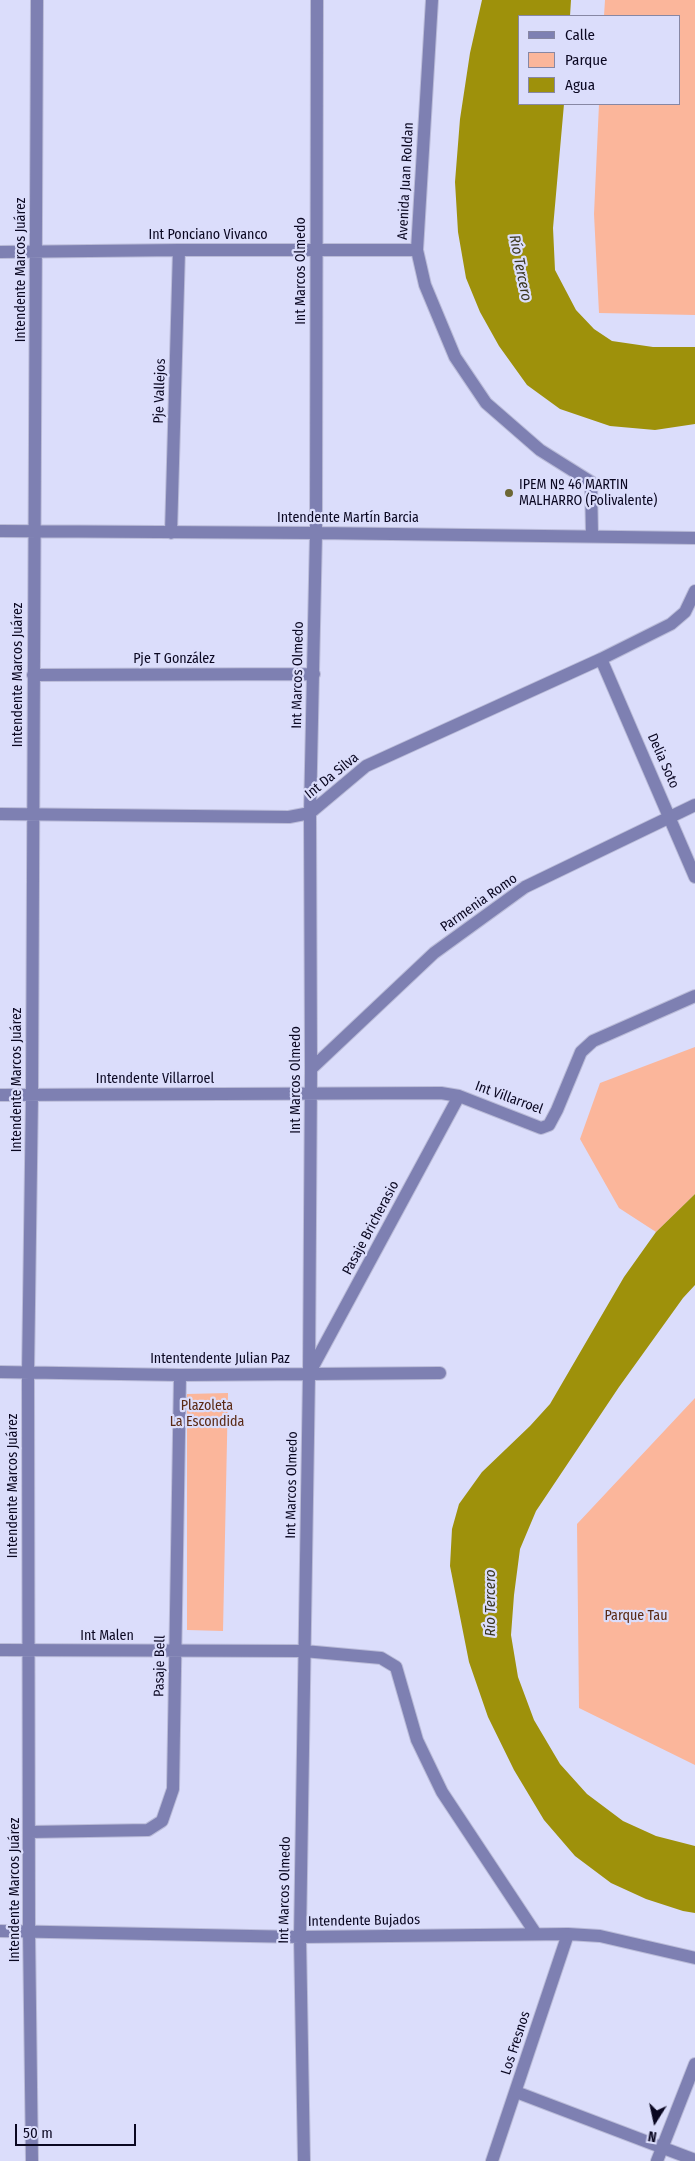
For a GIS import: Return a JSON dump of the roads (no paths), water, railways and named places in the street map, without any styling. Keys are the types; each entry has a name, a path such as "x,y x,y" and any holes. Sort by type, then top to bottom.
{"street":[{"name":"Intendente Marcos Juárez","path":"32,2161 29,1932 28,1373 32,1095 33,531 37,0"},
{"name":"Int Marcos Olmedo","path":"304,2161 300,1937 309,1374 311,1094 310,813 316,533 316,0"},
{"name":"Avenida Juan Roldan","path":"432,0 417,250 425,284 456,357 486,403 540,450 591,482 592,536"},
{"name":"Pje Vallejos","path":"171,533 179,250"},
{"name":"Int Ponciano Vivanco","path":"0,252 417,250"},
{"name":"Intendente Martín Barcia","path":"0,531 695,538"},
{"name":"Int Da Silva","path":"0,814 289,817 310,813 366,766 601,659 671,624 685,612 695,591"},
{"name":"Delia Soto","path":"601,659 695,876"},
{"name":"Pje T González","path":"33,675 314,674"},
{"name":"Parmenia Romo","path":"311,1069 434,954 525,887 695,805"},
{"name":"Int Villarroel","path":"311,1094 441,1093 459,1096 541,1128 549,1125 558,1110 581,1052 593,1041 695,996"},
{"name":"Intendente Villarroel","path":"0,1095 311,1094"},
{"name":"Pasaje Bricherasio","path":"309,1374 459,1096"},
{"name":"Intentendente Julian Paz","path":"0,1372 180,1375 440,1373"},
{"name":"Pasaje Bell","path":"30,1832 148,1830 162,1821 173,1789 180,1375"},
{"name":"Int Malen","path":"0,1650 304,1651 381,1658 396,1667 417,1740 433,1776 536,1934"},
{"name":"Intendente Bujados","path":"0,1931 300,1937 568,1934 600,1936 695,1958"},
{"name":"Los Fresnos","path":"492,2161 568,1934"},
{"path":"657,2161 695,2064"},
{"path":"516,2092 695,2160"}],"water":[{"name":"Río Tercero","path":"482,0 571,0 570,15 518,15 518,105 564,105 553,228 555,270 576,310 594,329 612,341 653,347 695,347 695,424 655,430 610,426 560,409 527,385 499,346 480,312 466,278 458,232 455,182 460,119 470,53"},
{"name":"Río Tercero","path":"695,1194 695,1285 683,1298 619,1387 536,1511 520,1549 511,1635 518,1677 534,1720 560,1764 587,1794 623,1821 656,1836 695,1846 695,1913 646,1899 611,1883 575,1856 544,1820 514,1770 488,1717 469,1662 450,1566 452,1529 459,1504 482,1472 550,1404 624,1277 656,1232"}],"place":[{"name":"IPEM Nº 46 MARTIN MALHARRO (Polivalente)","path":"509,493"}],"park label":[{"name":"Plazoleta La Escondida","path":"207,1414"},
{"name":"Parque Tau","path":"636,1616"}]}
